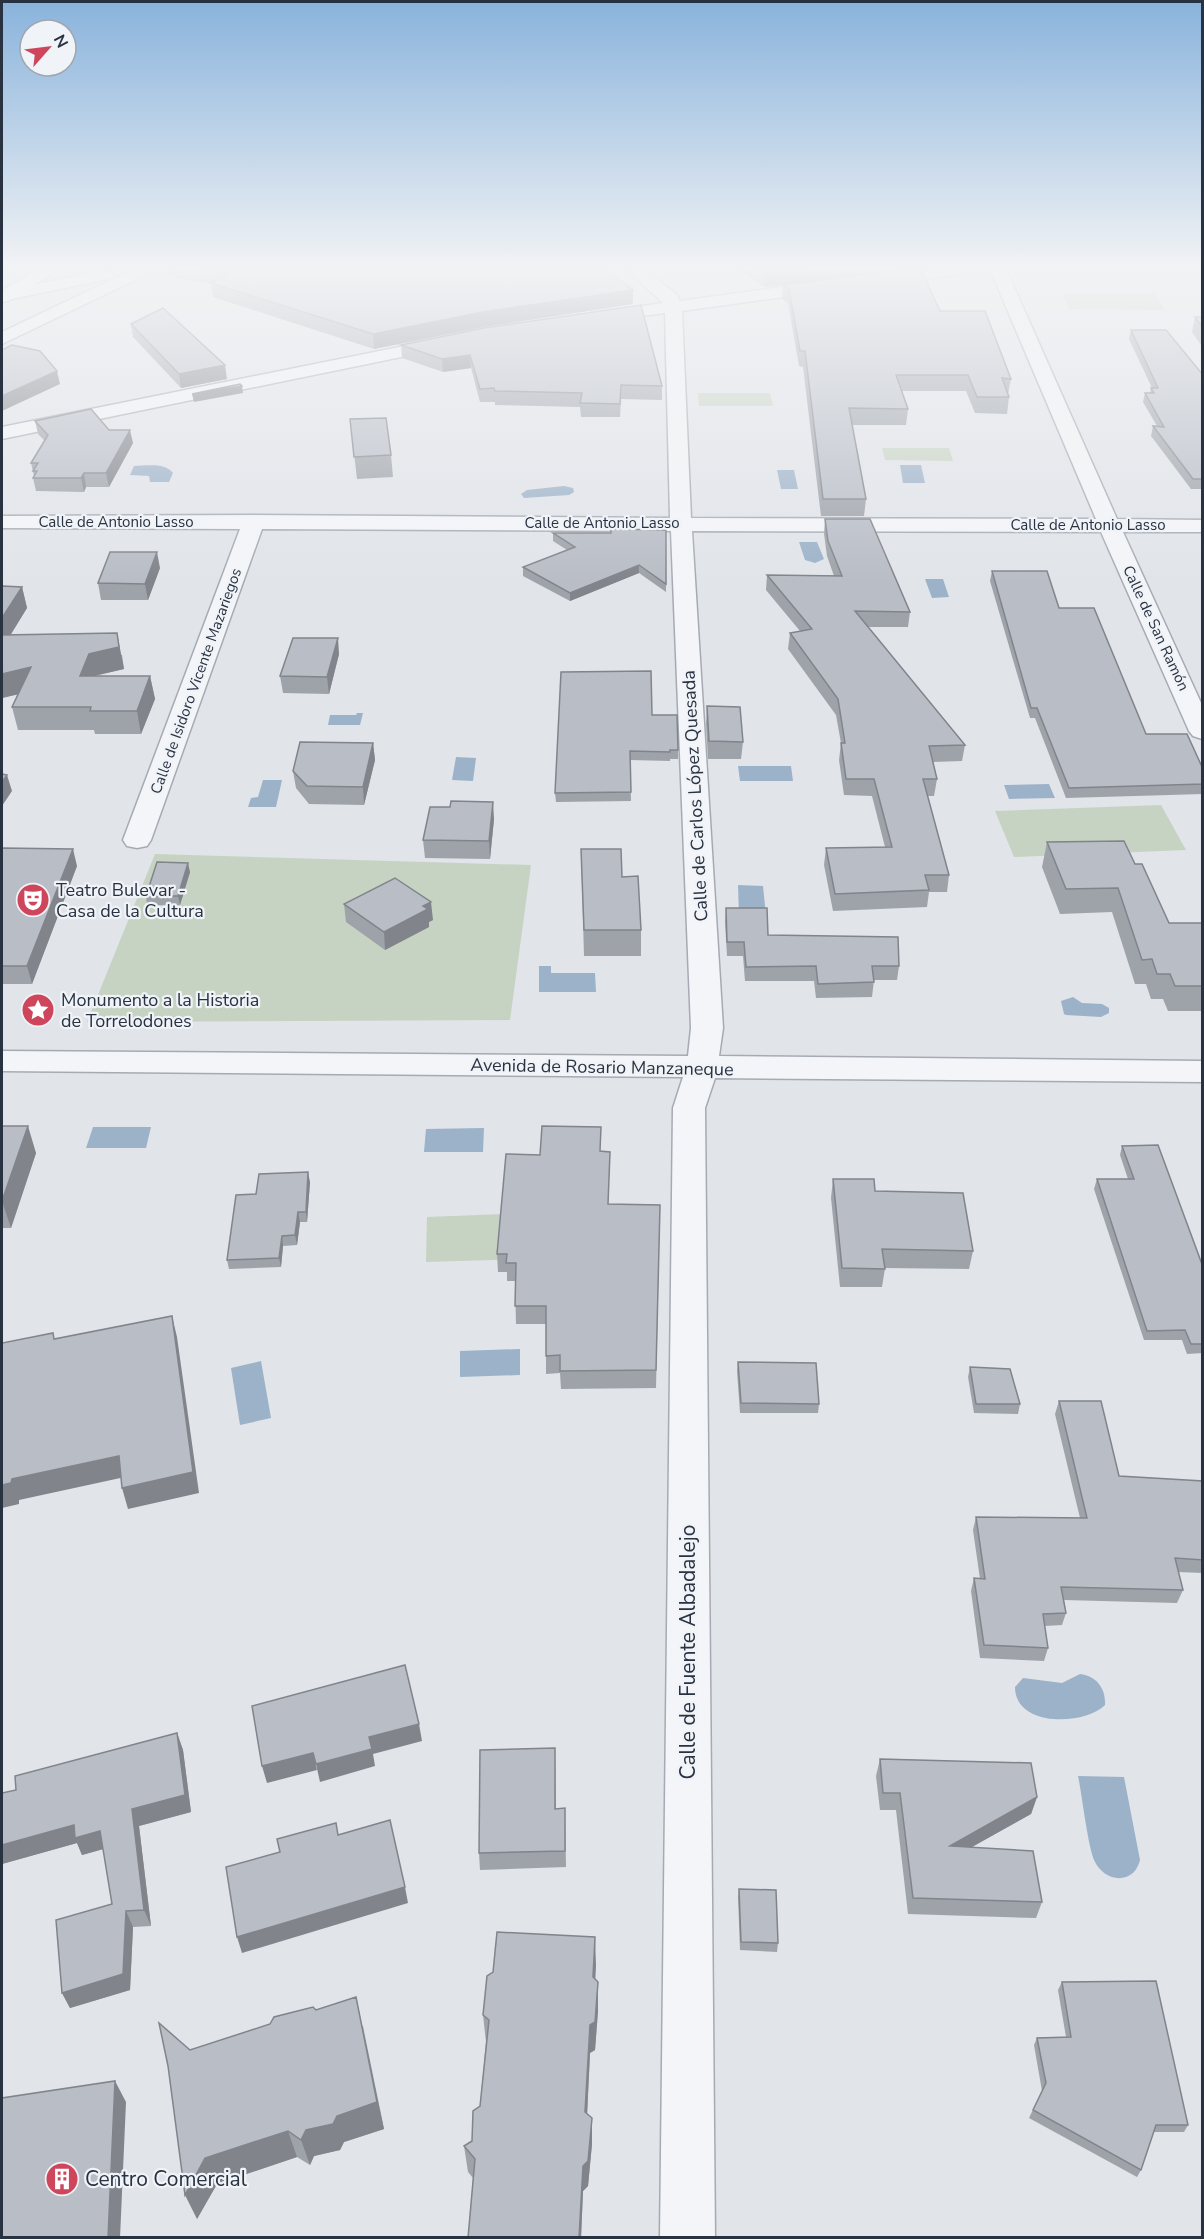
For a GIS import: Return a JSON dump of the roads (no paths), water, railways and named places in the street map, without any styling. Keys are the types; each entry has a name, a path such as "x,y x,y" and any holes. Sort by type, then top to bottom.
{"street":[{"path":"2,433 293,373"},
{"name":"Calle de Carlos López Quesada","path":"677,373 681,524 706,1028 702,1068"},
{"name":"Calle de San Ramón","path":"1043,373 1108,525 1203,731"},
{"name":"Calle de Antonio Lasso","path":"2,522 254,521 1203,526"},
{"name":"Calle de Isidoro Vicente Mazariegos","path":"137,840 254,521"},
{"name":"Avenida de Rosario Manzaneque","path":"2,1061 1203,1071"},
{"name":"Calle de Fuente Albadalejo","path":"687,2238 689,1108 702,1068"}],"water":[{"path":"900,465 921,465 925,483 903,483"},
{"path":"134,466 160,466 173,473 169,482 150,482 149,476 130,475"},
{"path":"777,470 794,470 798,489 781,489"},
{"path":"564,486 573,488 574,492 569,495 524,498 521,494 527,490"},
{"path":"799,542 817,542 824,559 815,563 805,560"},
{"path":"925,579 943,579 949,597 932,598"},
{"path":"363,713 360,725 328,725 330,715 356,715"},
{"path":"456,757 476,758 473,781 452,780"},
{"path":"738,766 791,766 793,781 740,781"},
{"path":"263,780 282,780 276,807 248,807 251,798 258,797"},
{"path":"1049,784 1055,798 1009,799 1004,785"},
{"path":"738,885 763,886 766,916 739,916"},
{"path":"539,966 551,966 551,973 595,973 596,992 539,992"},
{"path":"1073,997 1082,1003 1102,1004 1109,1008 1109,1013 1101,1017 1066,1015 1061,1001"},
{"path":"93,1127 151,1127 146,1148 86,1148"},
{"path":"484,1128 483,1152 424,1152 426,1129"},
{"path":"520,1349 520,1375 460,1377 460,1351"},
{"path":"261,1361 271,1418 240,1425 231,1368"},
{"path":"1080,1674 1096,1680 1104,1694 1105,1705 1095,1712 1082,1717 1052,1719 1026,1710 1018,1700 1015,1687 1023,1678 1062,1683"},
{"path":"1078,1776 1124,1777 1140,1860 1129,1876 1117,1878 1108,1876 1095,1862"}],"place":[{"name":"Teatro Bulevar - Casa de la Cultura","path":"33,900"},
{"name":"Monumento a la Historia de Torrelodones","path":"38,1010"},
{"name":"Centro Comercial","path":"62,2179"}]}
